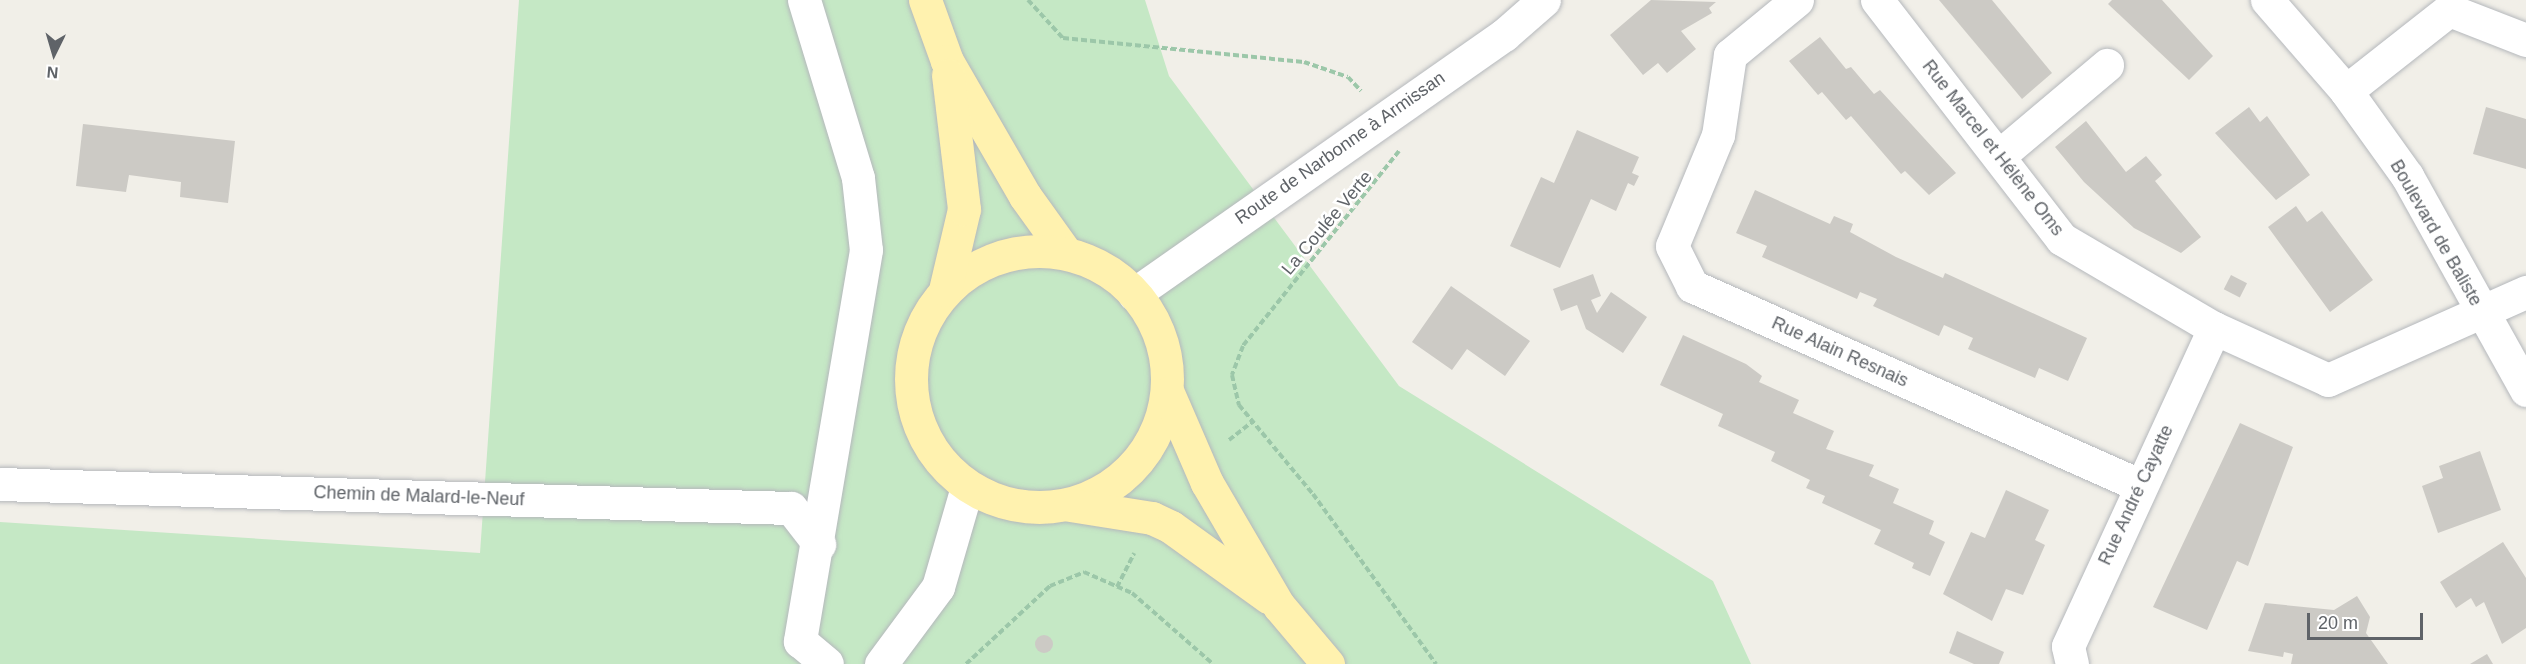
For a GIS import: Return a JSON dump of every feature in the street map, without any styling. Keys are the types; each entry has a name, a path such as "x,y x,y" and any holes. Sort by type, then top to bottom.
{"main road":[{"path":"925,0 947,61 1025,196 1066,253"},
{"path":"945,290 964,209 947,61"},
{"path":"1070,505 1107,489 1137,464 1158,431 1168,393 1165,349 1151,313 1134,294 1094,262 1066,253 1022,251 980,264 945,290 922,322 910,360 911,400 929,450 966,487 999,502 1035,509 1070,505 1152,518 1172,527 1279,606"},
{"path":"1168,393 1207,483 1279,606 1328,664"}],"street":[{"path":"804,0 858,178 866,250 819,544 800,641 827,664"},
{"name":"Route de Narbonne à Armissan","path":"1134,294 1384,115 1504,35 1544,0"},
{"name":"Rue Alain Resnais","path":"1797,0 1730,55 1718,135 1672,246 1692,286 2139,485"},
{"name":"Boulevard de Baliste","path":"2267,0 2346,91 2407,176 2526,390"},
{"name":"Rue Marcel et Hélène Oms","path":"1880,1 2062,239 2214,328 2328,380 2481,310 2526,292"},
{"path":"2346,91 2449,5 2526,40"},
{"path":"2000,155 2107,65"},
{"name":"Rue André Cayatte","path":"2072,664 2068,646 2139,485 2214,328"},
{"name":"Chemin de Malard-le-Neuf","path":"0,484 791,507 819,544"},
{"path":"881,664 938,587 966,487"}],"path":[{"name":"La Coulée Verte","path":"1028,0 1063,38 1304,62 1348,77 1384,115 1401,156 1243,346 1232,375 1239,405 1313,494 1436,664"},
{"path":"966,664 1050,586 1084,572 1132,593 1213,664"}],"green space":[{"path":"519,0 1145,0 1169,76 1399,386 1713,581 1751,664 0,664 0,522 480,553"}],"building":[{"path":"1651,0 1716,2 1709,8 1712,13 1681,31 1696,49 1667,73 1658,63 1643,75 1610,35"},
{"path":"1939,0 1992,0 2052,73 2022,99"},
{"path":"2112,0 2162,0 2213,56 2189,80 2108,4"},
{"path":"1820,37 1846,69 1851,67 1874,94 1880,90 1956,173 1929,195 1905,171 1901,174 1851,116 1846,120 1822,92 1818,95 1789,61"},
{"path":"2249,107 2260,122 2267,116 2310,175 2276,200 2215,133"},
{"path":"2486,107 2526,119 2526,169 2473,154"},
{"path":"2086,121 2126,172 2146,156 2162,175 2155,181 2201,237 2181,253 2134,228 2084,182 2055,147"},
{"path":"83,124 235,141 228,203 180,197 181,182 129,175 126,192 76,186"},
{"path":"1577,130 1639,157 1632,173 1639,176 1634,186 1628,183 1616,211 1591,199 1560,268 1510,246 1541,177 1554,183"},
{"path":"1755,190 1830,224 1834,216 1853,224 1850,232 1896,257 1943,278 1945,273 2087,338 2068,381 2039,368 2035,378 1968,349 1973,338 1944,325 1939,336 1873,306 1877,299 1860,292 1857,299 1762,257 1767,246 1736,233"},
{"path":"2296,206 2307,222 2322,211 2373,280 2330,312 2268,227"},
{"path":"1593,274 1601,296 1591,300 1597,313 1611,292 1647,317 1623,353 1586,329 1577,305 1561,311 1553,289"},
{"path":"2231,275 2247,283 2240,297 2224,289"},
{"path":"1451,286 1530,341 1505,376 1467,349 1452,370 1412,342"},
{"path":"1683,335 1746,364 1762,376 1759,382 1799,400 1793,413 1834,431 1826,449 1874,465 1869,476 1899,489 1893,503 1934,521 1929,534 1945,542 1930,576 1912,568 1914,563 1874,544 1881,530 1822,503 1825,496 1806,488 1810,480 1771,461 1775,452 1718,426 1723,414 1660,385"},
{"path":"2240,423 2293,447 2248,566 2237,561 2207,630 2153,607"},
{"path":"2480,451 2501,510 2438,533 2422,486 2443,478 2439,466"},
{"path":"2006,490 2049,510 2035,540 2045,545 2023,595 2006,589 1992,621 1943,594 1971,532 1985,538"},
{"path":"2503,542 2526,578 2526,628 2502,644 2484,602 2476,607 2471,598 2456,608 2440,582"},
{"path":"2357,596 2370,617 2366,633 2388,664 2291,664 2293,654 2284,652 2283,657 2248,651 2265,603 2334,610"},
{"path":"1957,631 2004,652 1999,664 1974,664 1949,653"},
{"path":"1044,635 1050,638 1053,644 1050,650 1044,653 1038,650 1035,644 1038,638"},
{"path":"2487,654 2493,664 2470,664"}]}
